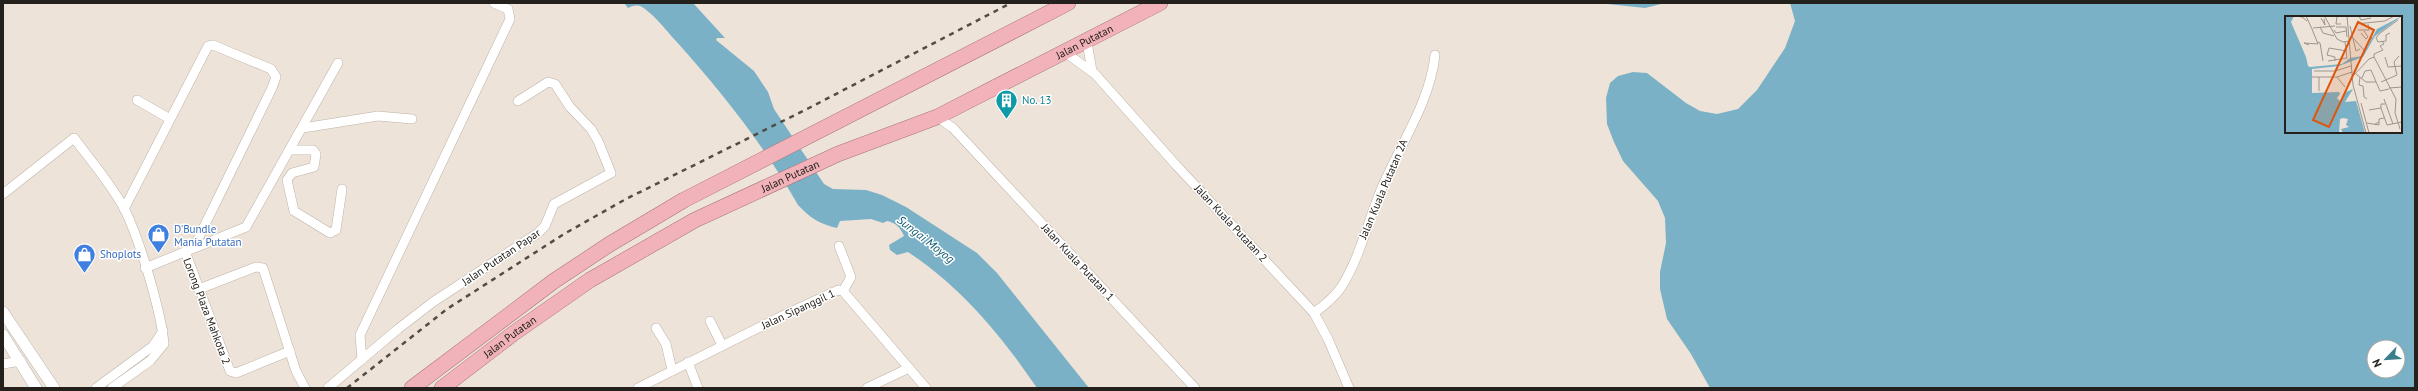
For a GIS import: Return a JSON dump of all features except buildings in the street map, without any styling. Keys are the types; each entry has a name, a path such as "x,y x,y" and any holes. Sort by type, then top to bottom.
{"highway":[{"name":"Jalan Putatan","path":"412,388 554,281 592,255 684,200 811,137 1068,3"},
{"name":"Jalan Putatan","path":"451,385 590,280 695,220 838,154 937,116 1066,53 1160,3"}],"street":[{"path":"362,360 360,335 510,19 508,9 494,3"},
{"path":"1087,42 1092,71"},
{"path":"124,210 208,46 213,45 275,72 276,77 272,88 194,247"},
{"name":"Jalan Kuala Putatan 2","path":"1066,53 1092,71 1176,165 1314,313 1328,340 1348,388"},
{"name":"Jalan Kuala Putatan 2A","path":"1314,313 1330,301 1346,278 1383,184 1426,90 1433,72 1435,55"},
{"path":"145,268 246,227 303,128 338,63"},
{"name":"Jalan Putatan Papar","path":"328,388 398,329 433,302 538,234 545,226 554,204 611,173 598,141 591,129 570,107 555,84 548,82 518,101"},
{"path":"138,100 170,119"},
{"name":"Jalan Kuala Putatan 1","path":"955,107 954,120 961,137"},
{"path":"303,128 378,116 412,119"},
{"name":"Jalan Kuala Putatan 1","path":"937,116 948,124 961,137 1194,388"},
{"path":"3,194 74,138 124,210 145,268 163,331 164,344 161,350 150,361 112,388"},
{"path":"290,150 313,150 316,154 314,167 292,173 287,180 292,207 298,214 330,234 334,233 336,230 342,189"},
{"path":"839,246 852,277 843,291"},
{"name":"Lorong Plaza Mahkota 2","path":"185,251 230,371 236,373 290,351"},
{"path":"199,289 256,266 263,268 290,351 305,388"},
{"name":"Jalan Sipanggil 1","path":"638,388 722,345 838,290 843,291 926,388"},
{"path":"3,312 54,388"},
{"path":"710,321 722,345"},
{"path":"656,328 669,352 672,370"},
{"path":"96,388 153,346 163,331"},
{"path":"4,342 20,362 36,388"},
{"path":"3,364 20,362"},
{"path":"688,362 698,388"},
{"path":"867,388 909,368"}],"water":[{"name":"Sungai Moyog","path":"624,3 693,3 725,38 717,38 716,40 754,71 768,92 774,109 824,184 833,189 866,190 882,195 906,207 977,253 997,273 1089,388 1037,388 995,331 946,281 908,252 897,255 890,250 889,245 904,236 895,224 887,221 883,223 871,219 840,221 837,228 825,225 807,214 798,205 771,161 741,119 692,59 649,12 640,6 628,8"},
{"path":"1598,3 1665,3 1645,8"},
{"path":"1790,3 2415,3 2415,388 1710,388 1691,354 1667,319 1660,289 1660,272 1666,243 1665,218 1658,201 1623,161 1607,124 1606,98 1610,83 1618,76 1633,72 1647,73 1686,103 1700,111 1717,114 1738,109 1757,90 1785,48 1795,21"}],"railway":[{"path":"347,388 447,309 564,234 626,199 809,108 1011,3"}],"place":[{"name":"No. 13","path":"1007,120"},
{"name":"D'Bundle Mania Putatan","path":"159,254"},
{"name":"Shoplots","path":"85,274"}]}
